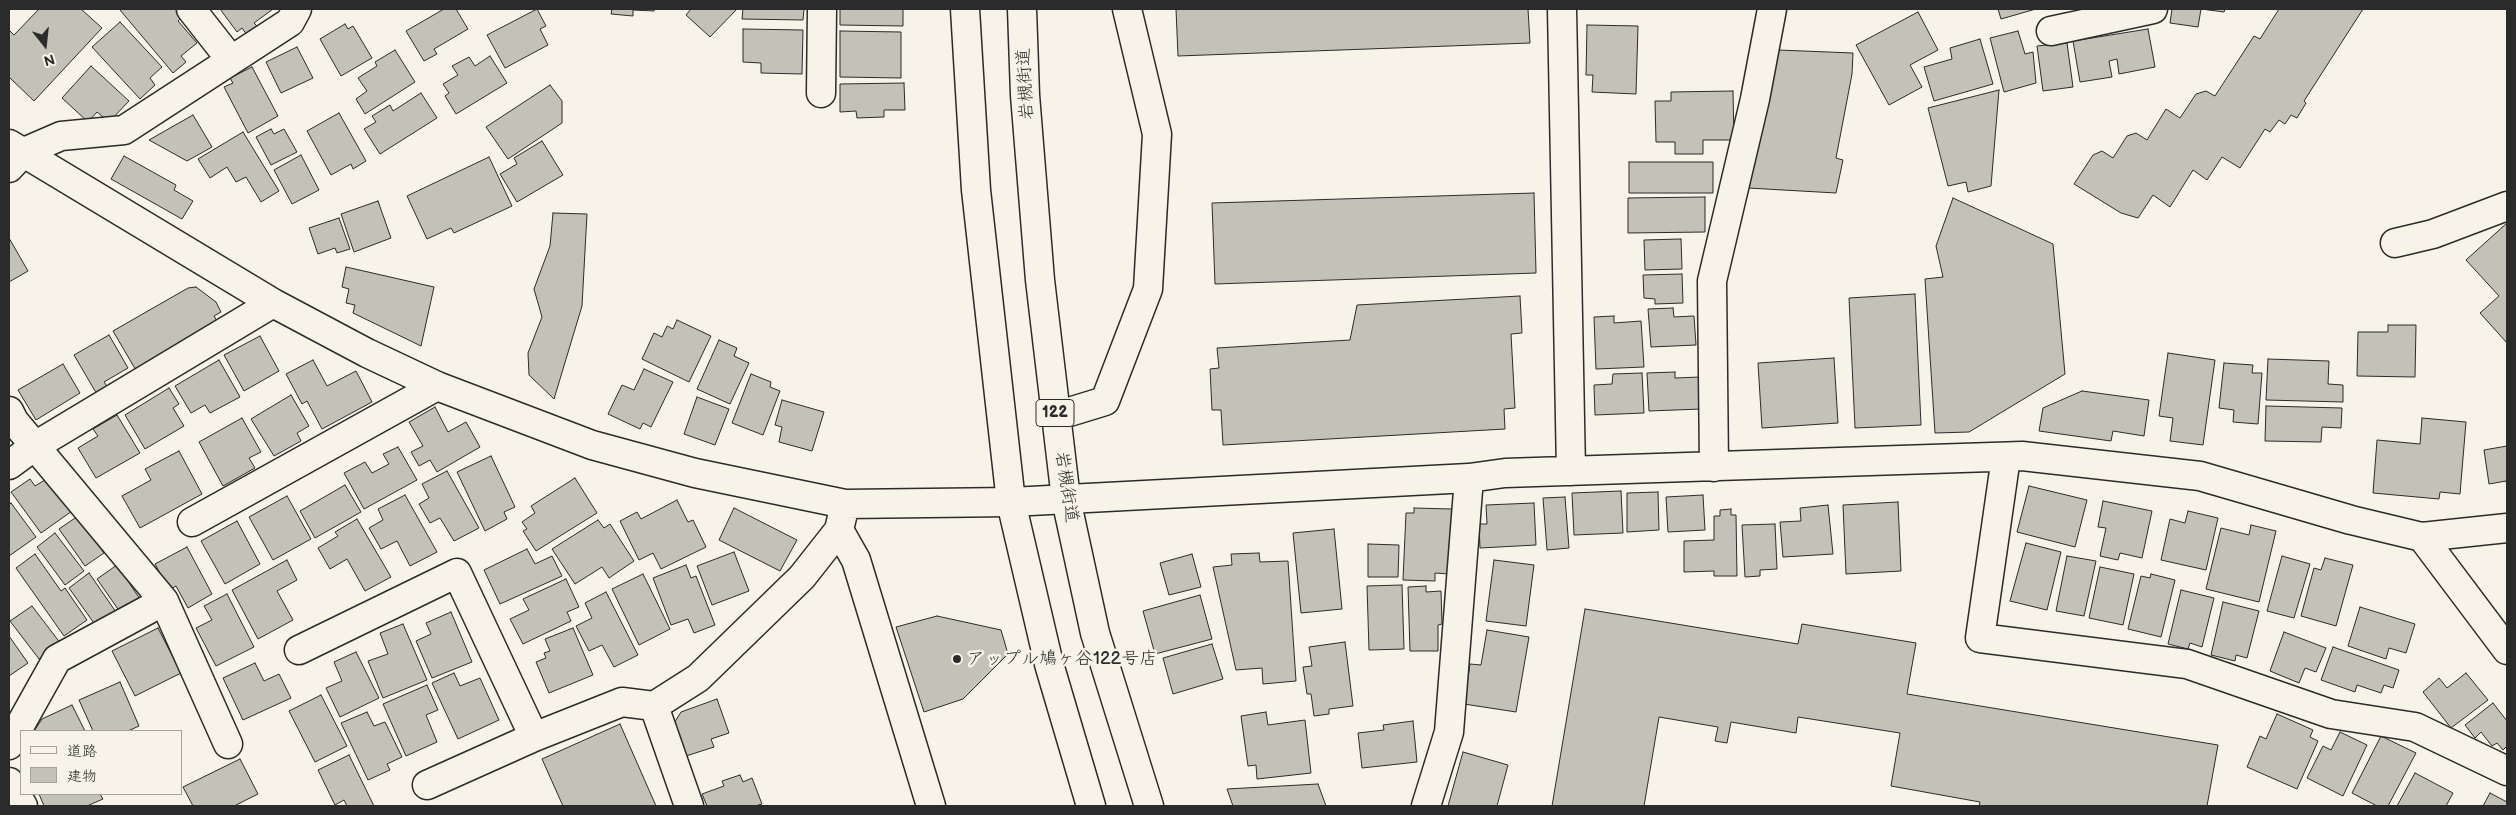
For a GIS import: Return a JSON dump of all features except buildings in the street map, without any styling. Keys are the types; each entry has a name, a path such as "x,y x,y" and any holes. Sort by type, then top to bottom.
{"main road":[{"path":"191,9 231,60"},
{"path":"14,155 61,136 124,130 290,22 297,9"},
{"path":"821,94 822,9"},
{"path":"965,9 977,199 1011,502 1049,664 1091,806"},
{"name":"岩槻街道","path":"1022,9 1025,95 1040,280 1066,499 1095,633 1149,806"},
{"path":"1056,416 1106,401 1148,289 1157,134 1127,9"},
{"path":"1562,9 1571,471"},
{"path":"1714,467 1712,282 1754,99 1772,9"},
{"path":"2051,31 2153,9"},
{"path":"14,155 273,303 367,353 437,386 592,445 695,473 845,504 1011,502 1469,478 1505,473 2022,456 2200,476 2351,520 2422,537 2507,528"},
{"path":"2395,243 2433,234 2507,206"},
{"path":"9,465 35,446 273,303"},
{"path":"192,522 437,386"},
{"path":"9,411 35,446 164,601 228,744"},
{"path":"2006,457 1980,638 2187,664 2331,714 2415,727 2507,771"},
{"path":"1426,806 1449,732 1469,478"},
{"path":"427,785 534,737 622,702 654,706 698,678 802,577 838,530 845,504"},
{"path":"838,530 856,560 931,806"},
{"path":"2422,537 2507,650"},
{"path":"299,650 457,573 534,737"},
{"path":"9,745 57,659 164,601"},
{"path":"654,706 689,806"},
{"path":"9,782 22,806"}],"place":[{"name":"アップル鳩ヶ谷122号店","path":"957,659"}]}
